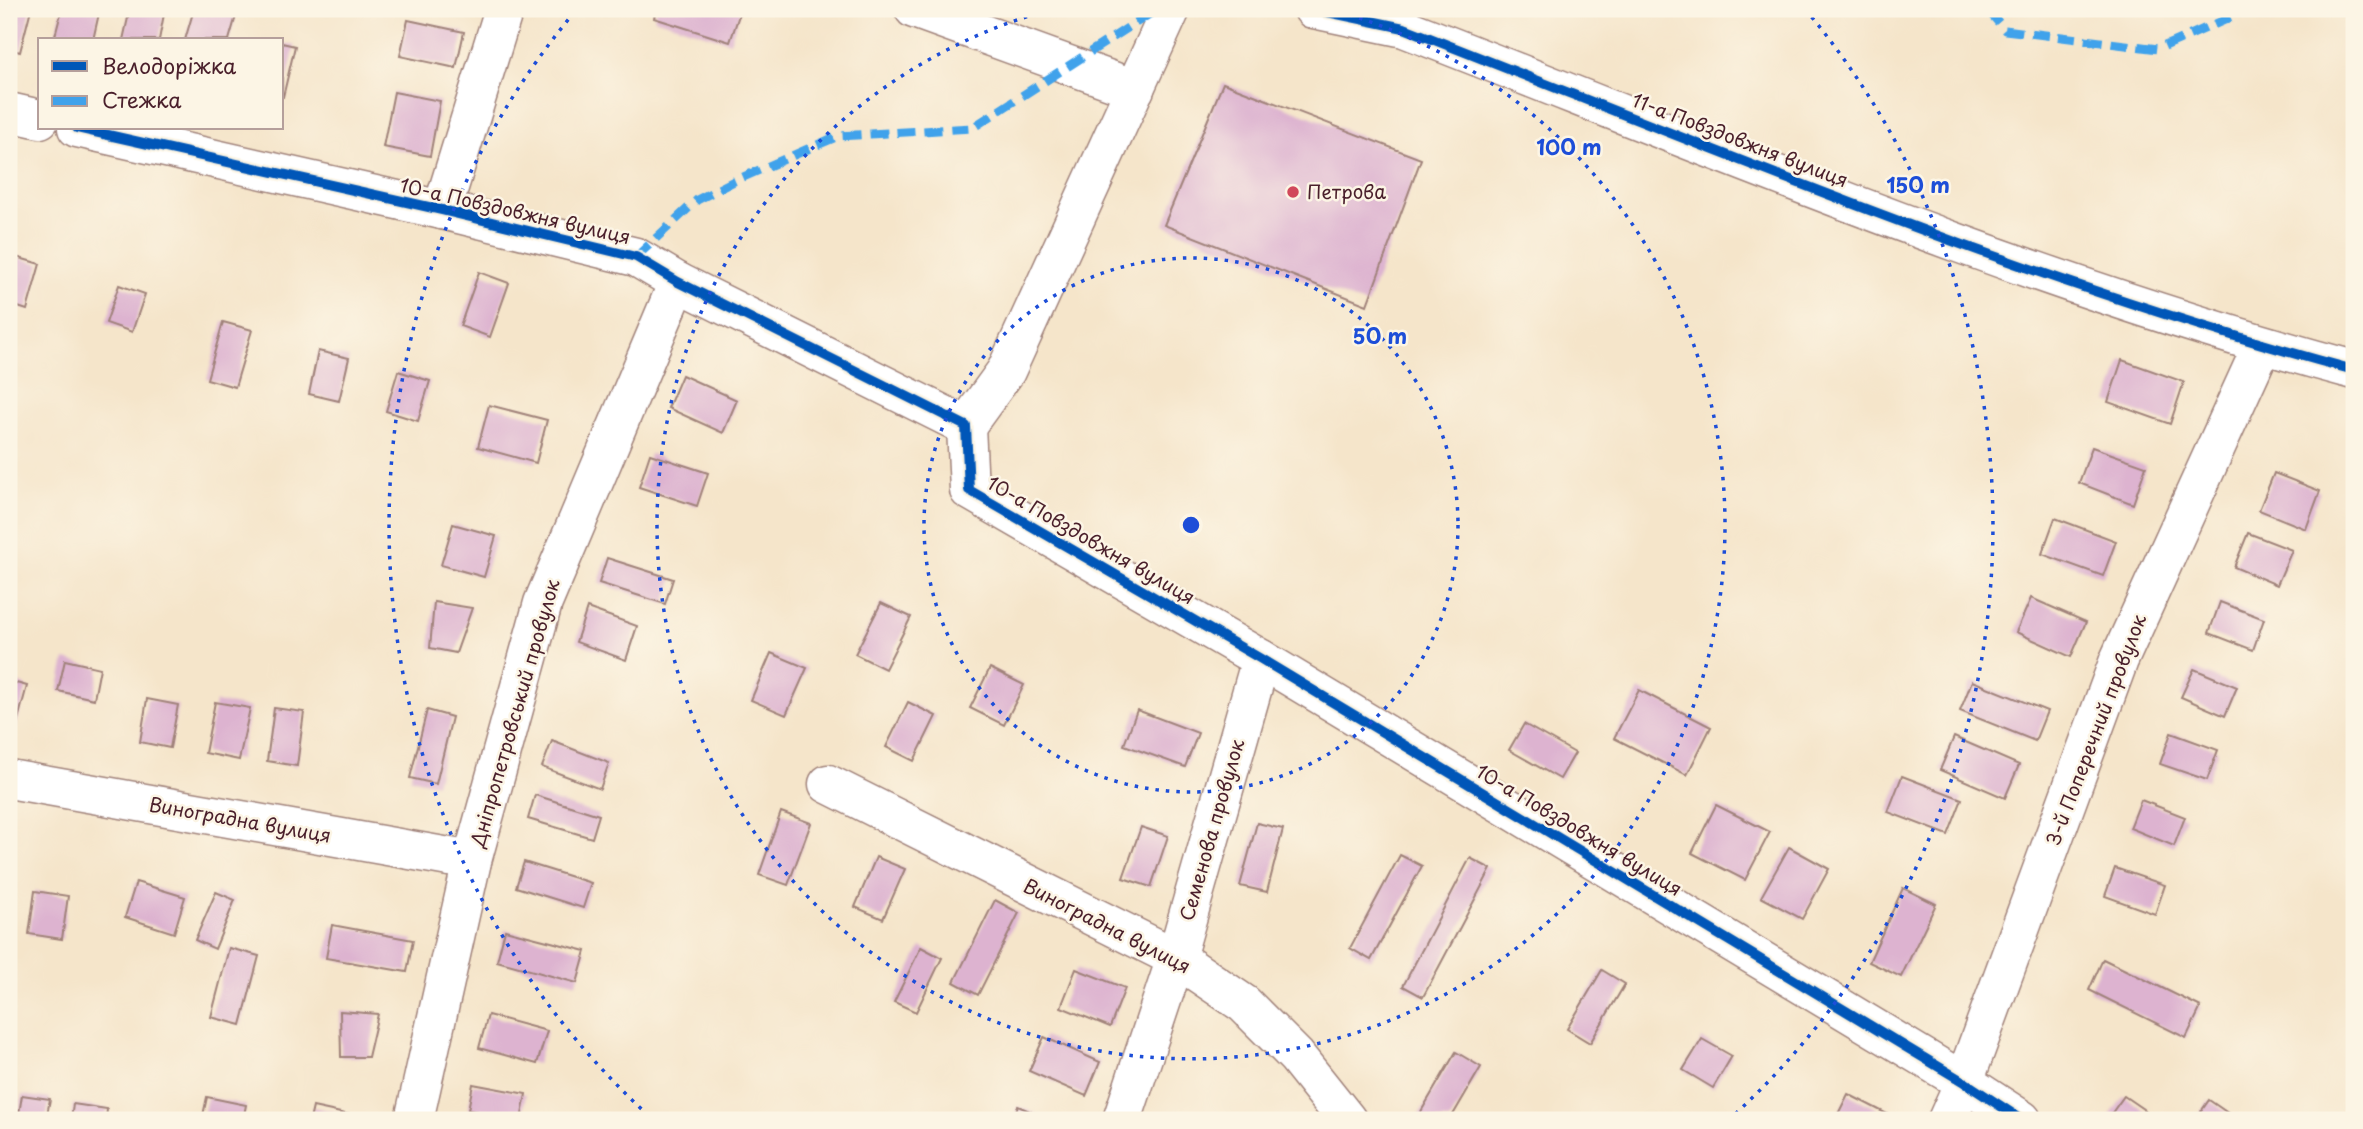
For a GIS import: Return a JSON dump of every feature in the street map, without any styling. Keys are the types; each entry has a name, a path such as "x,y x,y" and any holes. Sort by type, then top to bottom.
{"street":[{"path":"442,210 504,9"},
{"path":"914,9 1135,89"},
{"path":"965,426 1006,371 1171,9"},
{"name":"11-а Повздовжня вулиця","path":"1313,9 1404,27 1962,246 2262,346 2354,370"},
{"path":"9,112 38,119"},
{"name":"10-а Повздовжня вулиця","path":"86,130 442,210 636,257 678,282 965,426 969,489 1261,659 1964,1082 2022,1120"},
{"name":"Дніпропетровський провулок","path":"414,1120 472,861 542,603 678,282"},
{"name":"3-й Поперечний провулок","path":"1947,1120 1964,1082 2119,660 2262,346"},
{"name":"Семенова провулок","path":"1122,1120 1176,958 1261,659"},
{"name":"Виноградна вулиця","path":"9,779 472,861"},
{"name":"Виноградна вулиця","path":"828,784 1176,958 1244,1004 1296,1056 1347,1120"}],"building":[{"path":"9,9 31,9 20,52 9,49"},
{"path":"62,9 100,9 93,38 55,38"},
{"path":"130,9 165,9 159,38 123,38"},
{"path":"194,9 238,9 230,38 186,38"},
{"path":"656,9 741,9 730,42 654,18"},
{"path":"408,20 464,32 456,68 400,56"},
{"path":"284,43 295,46 284,93"},
{"name":"Петрова","path":"1223,83 1421,159 1367,305 1164,225"},
{"path":"394,92 440,101 430,156 383,147"},
{"path":"9,255 40,264 27,310 9,304"},
{"path":"479,272 509,283 490,337 460,326"},
{"path":"119,285 145,294 132,332 106,323"},
{"path":"223,322 252,330 235,387 207,379"},
{"path":"318,351 349,358 339,401 309,394"},
{"path":"2122,360 2184,382 2170,424 2108,402"},
{"path":"398,371 430,381 418,421 386,411"},
{"path":"682,375 737,400 723,433 668,408"},
{"path":"489,405 547,420 536,463 478,447"},
{"path":"2092,447 2146,466 2133,504 2079,483"},
{"path":"650,454 708,473 697,506 639,487"},
{"path":"2274,473 2320,491 2306,529 2259,510"},
{"path":"2055,518 2116,541 2103,576 2042,554"},
{"path":"453,524 496,536 484,577 441,565"},
{"path":"2248,533 2292,550 2277,585 2234,567"},
{"path":"607,558 673,579 665,604 599,583"},
{"path":"2031,598 2086,622 2071,657 2016,632"},
{"path":"434,602 472,608 456,653 430,648"},
{"path":"2220,602 2264,619 2253,650 2209,633"},
{"path":"881,603 911,617 885,669 855,654"},
{"path":"587,608 637,626 626,660 576,642"},
{"path":"771,653 807,668 786,715 751,700"},
{"path":"65,660 100,668 94,699 58,691"},
{"path":"990,668 1024,685 1004,725 970,708"},
{"path":"2194,669 2237,687 2225,716 2181,697"},
{"path":"9,681 27,686 16,727 9,725"},
{"path":"1972,681 2047,711 2035,741 1960,711"},
{"path":"1639,690 1711,727 1687,775 1614,738"},
{"path":"147,699 178,705 170,748 140,742"},
{"path":"215,702 250,708 239,760 205,753"},
{"path":"908,702 936,716 914,761 886,747"},
{"path":"274,708 304,712 297,766 267,761"},
{"path":"427,710 452,717 436,784 410,778"},
{"path":"1137,710 1198,733 1185,767 1124,745"},
{"path":"1524,724 1575,753 1560,779 1509,750"},
{"path":"2171,733 2218,750 2207,780 2160,764"},
{"path":"1954,737 2019,765 2005,798 1940,770"},
{"path":"552,741 609,763 600,789 542,767"},
{"path":"1902,776 1962,799 1948,835 1888,812"},
{"path":"535,795 599,815 592,838 528,819"},
{"path":"2141,800 2185,817 2174,846 2130,828"},
{"path":"1716,805 1770,832 1745,880 1692,853"},
{"path":"781,812 811,823 788,885 759,875"},
{"path":"1257,823 1283,829 1267,892 1240,886"},
{"path":"1141,827 1168,836 1151,887 1123,878"},
{"path":"1789,847 1829,869 1802,919 1761,897"},
{"path":"1400,855 1422,866 1371,960 1350,948"},
{"path":"876,857 905,869 883,919 855,907"},
{"path":"1470,858 1491,869 1423,997 1403,986"},
{"path":"524,862 591,883 583,908 516,887"},
{"path":"2115,868 2165,885 2155,914 2105,896"},
{"path":"136,882 185,897 174,933 125,917"},
{"path":"1903,888 1936,904 1901,977 1869,962"},
{"path":"35,891 68,896 62,939 29,934"},
{"path":"216,892 235,900 215,949 195,940"},
{"path":"995,900 1019,913 978,995 954,982"},
{"path":"332,925 413,940 407,972 326,958"},
{"path":"505,930 586,951 577,983 497,961"},
{"path":"921,947 942,958 916,1012 894,1002"},
{"path":"229,948 259,956 241,1025 211,1017"},
{"path":"2103,959 2201,1007 2186,1038 2089,990"},
{"path":"1076,969 1125,988 1110,1027 1061,1007"},
{"path":"1602,970 1625,984 1590,1043 1567,1029"},
{"path":"340,1011 378,1014 368,1057 341,1057"},
{"path":"488,1015 547,1031 537,1064 479,1048"},
{"path":"1044,1037 1100,1062 1086,1096 1029,1071"},
{"path":"1702,1039 1732,1056 1713,1088 1683,1070"},
{"path":"1456,1052 1481,1067 1450,1120 1416,1120"},
{"path":"473,1084 526,1094 521,1120 468,1110"},
{"path":"1848,1094 1889,1115 1886,1120 1835,1120"},
{"path":"22,1095 50,1099 46,1120 18,1120"},
{"path":"2124,1096 2159,1120 2113,1120 2109,1117"},
{"path":"207,1097 246,1105 243,1120 202,1120"},
{"path":"2209,1100 2232,1116 2229,1120 2195,1120"},
{"path":"73,1104 107,1109 106,1120 71,1120"},
{"path":"1018,1106 1050,1120 1012,1120"},
{"path":"313,1107 350,1115 348,1120 310,1120"}],"marked path":[{"path":"636,257 697,200 838,136 972,128 1157,9"},
{"path":"1987,9 2005,30 2158,49 2236,15 2243,9"}],"cycle path":[{"path":"1313,9 1404,28 1756,167 1993,256 2112,297 2354,370"},
{"path":"86,130 442,210 636,257 678,282 966,426 969,490 1261,659 1964,1082 2022,1120"}],"place":[{"name":"Петрова","path":"1293,192"}]}
